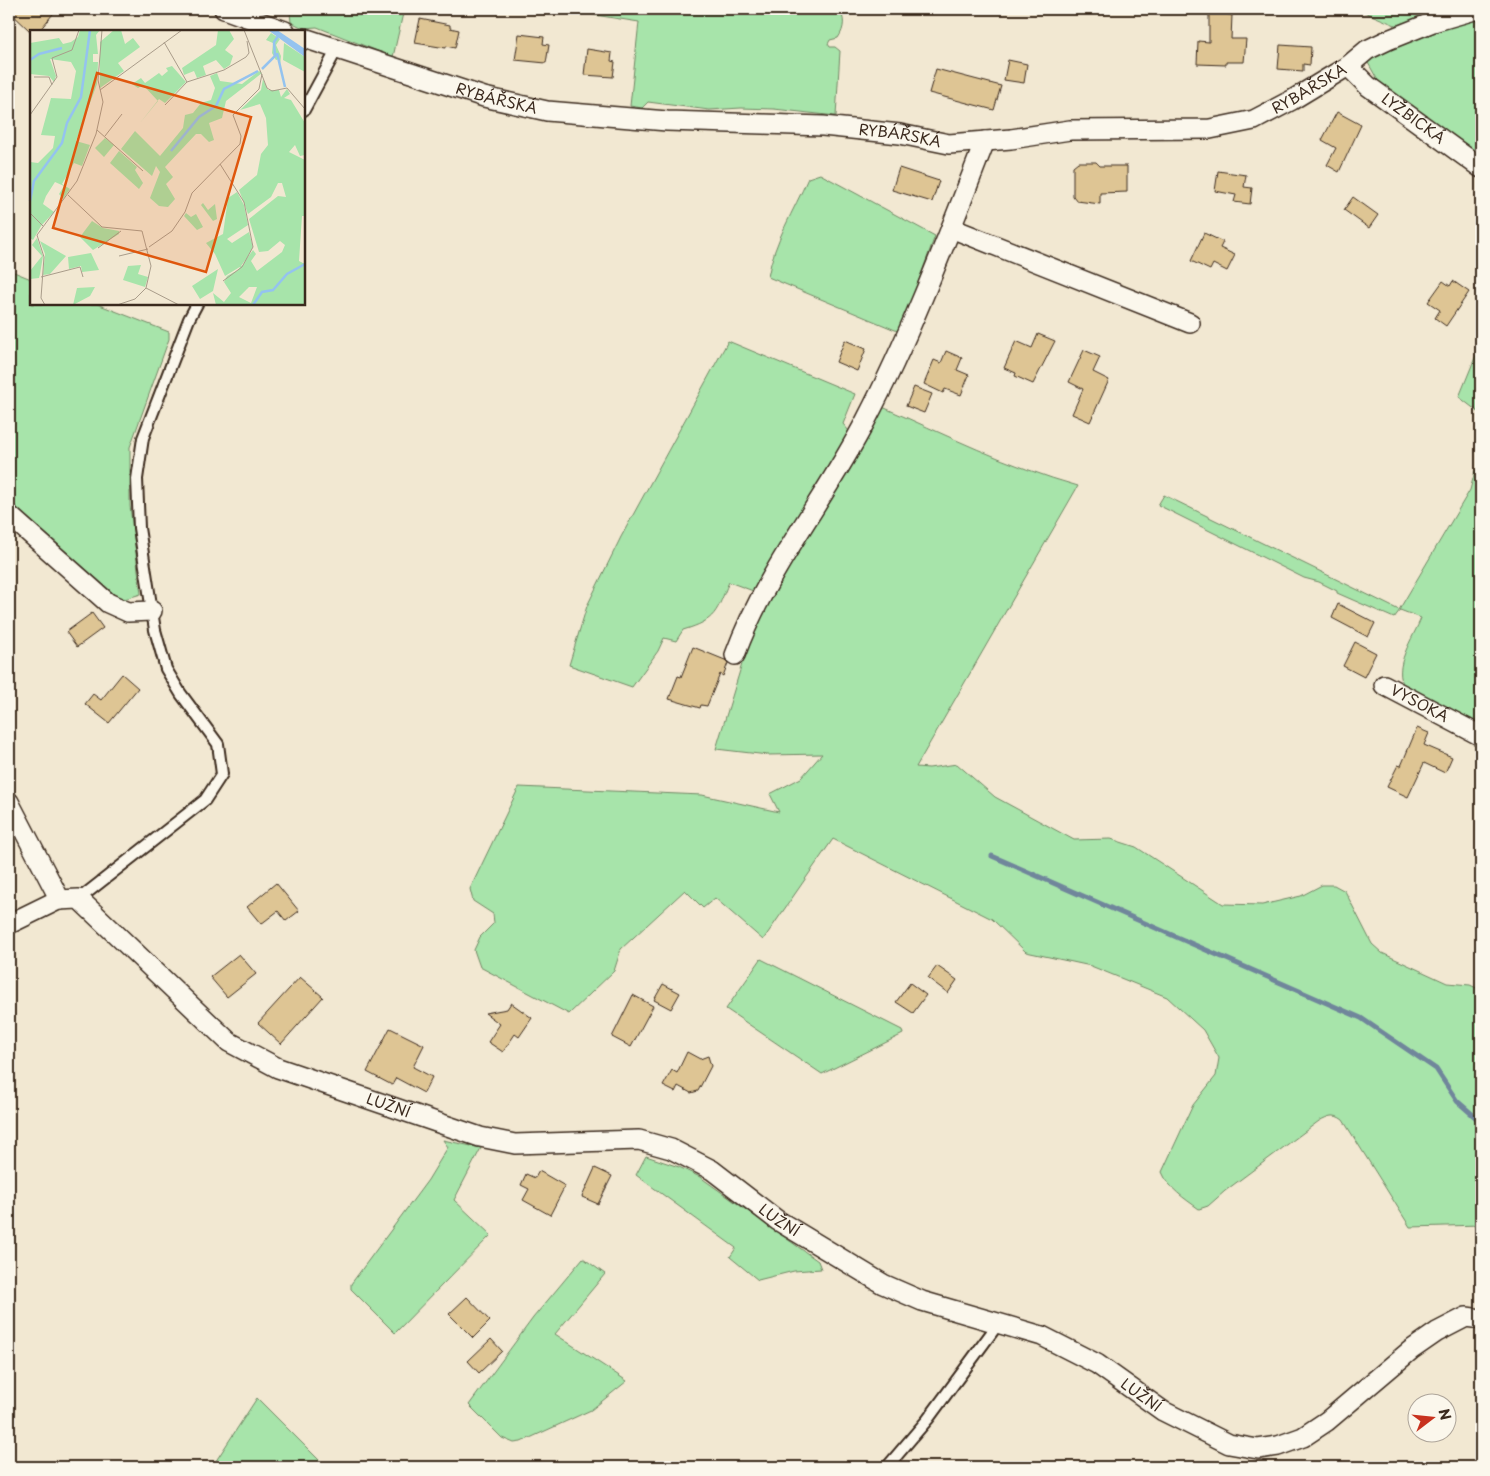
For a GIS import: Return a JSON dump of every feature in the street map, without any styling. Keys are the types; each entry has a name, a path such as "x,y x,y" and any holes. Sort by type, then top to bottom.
{"street":[{"path":"224,9 282,30"},
{"name":"RYBÁŘSKÁ","path":"305,38 484,97 547,111 667,121 823,126 900,134 949,144 1070,130 1210,130 1254,120 1292,100 1348,66 1367,50 1434,22 1478,9"},
{"name":"LYŽBICKÁ","path":"1348,66 1368,86 1481,168"},
{"path":"735,655 764,588 866,420 951,228 985,141"},
{"path":"951,228 1190,323"},
{"path":"9,514 108,603 128,612 152,611"},
{"name":"VYSOKÁ","path":"1384,685 1481,736"},
{"name":"LUŽNÍ","path":"9,802 70,900 230,1042 278,1068 480,1137 515,1144 639,1140 671,1149 712,1170 777,1220 884,1284 922,1301 1042,1336 1097,1364 1163,1411 1229,1444 1258,1449 1278,1446 1303,1436 1327,1421 1411,1350 1437,1332 1466,1317 1481,1319"},
{"path":"9,924 70,900"}],"lane":[{"path":"305,108 337,49"},
{"path":"70,900 205,800 222,774 218,744 181,694 166,669 152,611 139,528 136,479 142,438 189,319 197,305"},
{"path":"887,1467 928,1419 998,1324"}],"green space":[{"path":"293,9 404,9 393,57 317,27 303,28 291,22 290,12"},
{"path":"557,9 839,9 843,19 842,31 838,38 830,40 828,44 830,47 835,47 840,51 836,116 774,109 741,108 709,110 648,102 642,108 630,106 639,22"},
{"path":"1357,9 1448,9 1400,27"},
{"path":"1481,19 1481,160 1381,86 1367,61 1422,33"},
{"path":"820,174 935,236 900,332 768,277 775,251 808,178"},
{"path":"9,270 30,279 30,305 100,305 169,332 169,339 130,447 130,506 141,594 121,600 9,501"},
{"path":"728,341 855,394 843,424 849,431 846,438 756,592 729,582 714,614 703,622 683,630 676,641 664,638 658,651 632,687 569,665 587,606 621,537"},
{"path":"1481,343 1481,414 1459,397"},
{"path":"878,405 1002,460 1078,486 916,767 929,768 957,764 995,797 1074,840 1111,839 1136,847 1223,904 1262,905 1301,896 1322,885 1334,885 1345,891 1372,944 1382,953 1447,983 1470,985 1481,990 1481,1225 1410,1227 1343,1120 1334,1116 1319,1121 1225,1191 1208,1206 1199,1209 1173,1188 1162,1172 1193,1105 1216,1076 1219,1058 1203,1030 1167,997 1091,966 1026,952 992,919 833,839 763,940 715,898 703,908 685,890 621,949 614,971 569,1014 480,967 474,950 480,937 494,923 493,914 473,901 470,889 519,787 702,795 779,812 770,794 801,778 822,754 768,755 716,749 753,628"},
{"path":"1481,466 1481,731 1405,687 1401,679 1402,662 1421,618 1400,610 1394,618 1337,593 1337,591 1319,582 1304,578 1158,505 1164,495 1399,610 1470,490 1475,471"},
{"path":"761,959 902,1030 903,1034 822,1074 726,1009"},
{"path":"443,1140 481,1148 454,1200 491,1235 395,1333 351,1289 351,1284 428,1180 448,1147"},
{"path":"646,1156 679,1167 700,1177 818,1261 821,1269 794,1271 758,1280 730,1257 736,1248 636,1175"},
{"path":"583,1258 605,1274 555,1334 627,1381 591,1410 521,1442 514,1443 502,1438 469,1405 533,1318"},
{"path":"257,1398 326,1467 212,1467"}],"building":[{"path":"9,9 57,9 40,30 30,31"},
{"path":"1209,13 1232,15 1231,39 1246,39 1244,62 1226,62 1226,65 1197,64 1198,41 1209,42"},
{"path":"420,19 450,25 450,28 459,30 455,48 415,43"},
{"path":"519,34 544,37 543,44 549,45 546,63 515,60"},
{"path":"1280,45 1311,47 1310,65 1303,64 1303,71 1278,69"},
{"path":"587,49 612,53 611,61 615,62 613,77 584,75"},
{"path":"1008,60 1027,64 1024,83 1004,80"},
{"path":"936,69 1001,86 994,110 929,93"},
{"path":"1337,112 1361,125 1339,172 1327,165 1336,148 1322,140"},
{"path":"1078,162 1096,162 1100,166 1127,166 1127,192 1100,193 1100,204 1077,201 1073,196 1073,166"},
{"path":"899,168 939,181 932,202 892,190"},
{"path":"1218,171 1246,175 1244,187 1252,188 1250,204 1234,202 1236,195 1215,191"},
{"path":"1353,197 1378,215 1369,228 1344,210"},
{"path":"1204,233 1223,242 1220,248 1235,255 1227,271 1213,264 1210,270 1191,261"},
{"path":"1443,281 1450,286 1453,281 1469,292 1446,326 1435,318 1440,310 1428,302"},
{"path":"1038,334 1055,341 1033,384 1015,376 1016,373 1004,368 1016,341 1032,348"},
{"path":"845,340 866,349 857,371 836,362"},
{"path":"1084,350 1100,357 1093,372 1109,380 1090,422 1072,414 1083,389 1069,382"},
{"path":"946,351 962,358 957,370 969,375 961,395 945,389 943,393 924,384 934,360 941,363"},
{"path":"914,387 932,394 924,413 906,406"},
{"path":"1338,604 1375,623 1368,637 1332,618"},
{"path":"92,613 103,628 77,647 66,632"},
{"path":"1355,642 1376,653 1364,677 1343,666"},
{"path":"693,647 728,663 723,676 720,674 707,706 701,705 700,708 669,699 678,676 681,677"},
{"path":"122,674 138,688 109,723 85,704 93,694 101,700"},
{"path":"1417,728 1429,733 1424,745 1452,757 1445,773 1424,763 1408,797 1387,787 1398,765 1401,766"},
{"path":"276,883 299,911 286,921 278,911 261,924 247,907"},
{"path":"239,954 256,974 227,997 210,977"},
{"path":"937,966 957,980 948,993 928,978"},
{"path":"300,977 323,997 281,1044 258,1023"},
{"path":"910,983 926,995 913,1013 896,1002"},
{"path":"663,984 680,993 671,1009 654,1000"},
{"path":"633,995 653,1006 631,1047 612,1037"},
{"path":"511,1003 532,1018 519,1037 515,1034 503,1052 488,1042 500,1024 485,1013 507,1009"},
{"path":"390,1028 424,1045 413,1067 432,1077 424,1093 396,1078 392,1085 367,1072"},
{"path":"687,1052 700,1059 708,1056 711,1066 698,1091 691,1093 678,1086 675,1092 663,1086 672,1070 677,1073"},
{"path":"595,1168 612,1176 598,1204 582,1197"},
{"path":"539,1171 565,1186 550,1215 523,1200 529,1189 521,1185 526,1174 535,1178"},
{"path":"467,1297 490,1321 473,1338 449,1314"},
{"path":"491,1339 502,1351 479,1373 468,1361"}],"waterway":[{"path":"992,856 1361,1018 1436,1069 1457,1101 1481,1122"}]}
